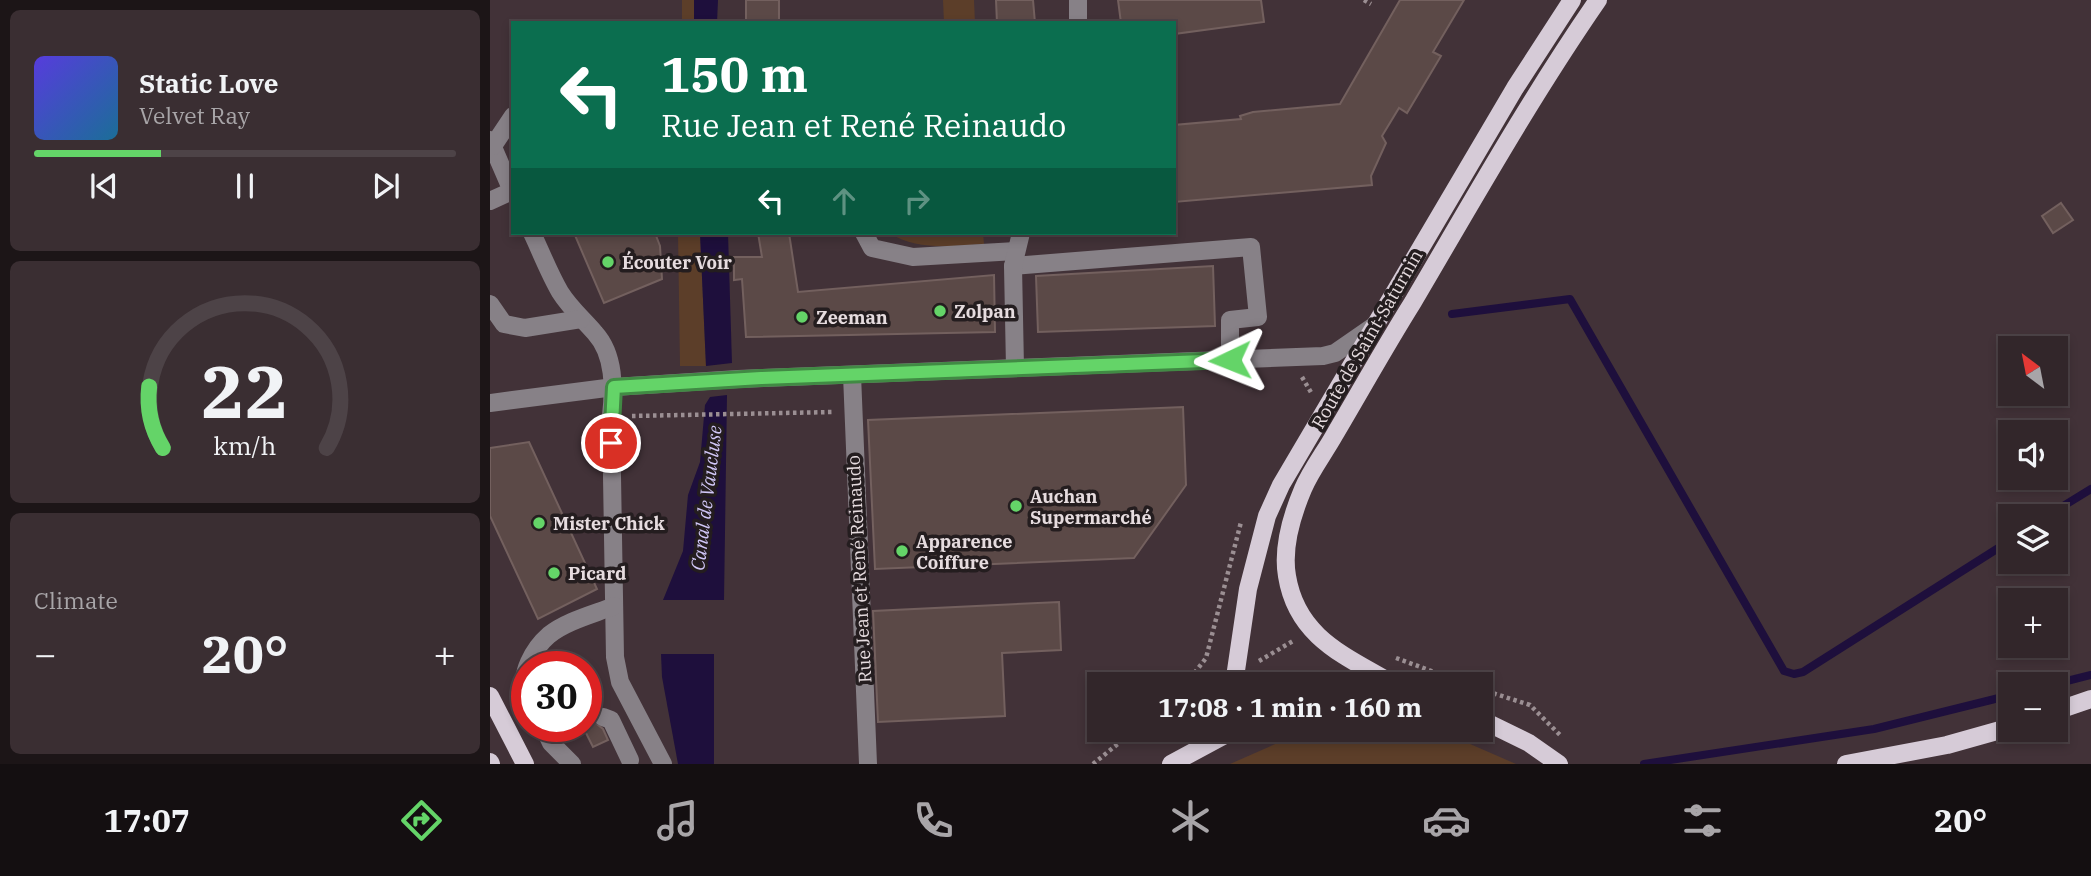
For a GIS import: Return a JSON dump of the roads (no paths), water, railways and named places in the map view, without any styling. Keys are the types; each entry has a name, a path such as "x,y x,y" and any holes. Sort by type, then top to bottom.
{"main road":[{"name":"Route de Saint-Saturnin","path":"1238,672 1248,589 1267,516 1281,485 1515,88 1572,0"},
{"name":"Route de Saint-Saturnin","path":"1370,672 1344,658 1310,628 1297,608 1287,576 1290,530 1304,486 1551,68 1598,0"},
{"path":"490,696 525,764"},
{"path":"2068,707 2091,699"},
{"path":"1493,725 1529,743 1559,764"},
{"path":"1846,764 1947,745 1998,731"},
{"path":"1197,749 1202,742"},
{"path":"1171,764 1211,742"}],"street":[{"path":"1078,0 1078,21"},
{"path":"511,118 491,143 511,190"},
{"path":"490,201 511,192"},
{"path":"533,235 560,292 581,319 598,335 609,360 614,387 611,416 615,657 620,682 658,757 624,762 611,720 603,717"},
{"path":"865,235 872,248 914,257 1015,259 1251,247 1258,317 1230,320 1230,360"},
{"path":"1015,369 1015,259 1021,235"},
{"path":"490,304 505,324 525,328 581,319"},
{"path":"490,404 614,387 1265,359 1335,353 1374,326"},
{"name":"Rue Jean et René Reinaudo","path":"852,375 851,412 867,764"},
{"path":"541,651 549,635 614,606"},
{"path":"551,742 572,764"}],"water":[{"path":"694,0 718,0 717,21 694,21"},
{"path":"700,235 728,235 732,363 706,366"},
{"name":"Canal de Vaucluse","path":"727,395 724,600 663,600 683,551 688,495 700,462 705,405 710,397"},
{"path":"661,654 714,654 714,764 678,764 662,677"}],"waterway":[{"path":"1452,314 1570,299 1784,671 1794,674 1803,672 1998,548"},
{"path":"2067,504 2091,489"},
{"path":"2068,681 2091,675"},
{"path":"1644,764 1874,729 1998,698"}],"place":[{"name":"Écouter Voir","path":"608,262"},
{"name":"Zolpan","path":"940,311"},
{"name":"Zeeman","path":"802,317"},
{"name":"Auchan Supermarché","path":"1016,506"},
{"name":"Mister Chick","path":"539,523"},
{"name":"Apparence Coiffure","path":"902,551"},
{"name":"Picard","path":"554,573"}]}
